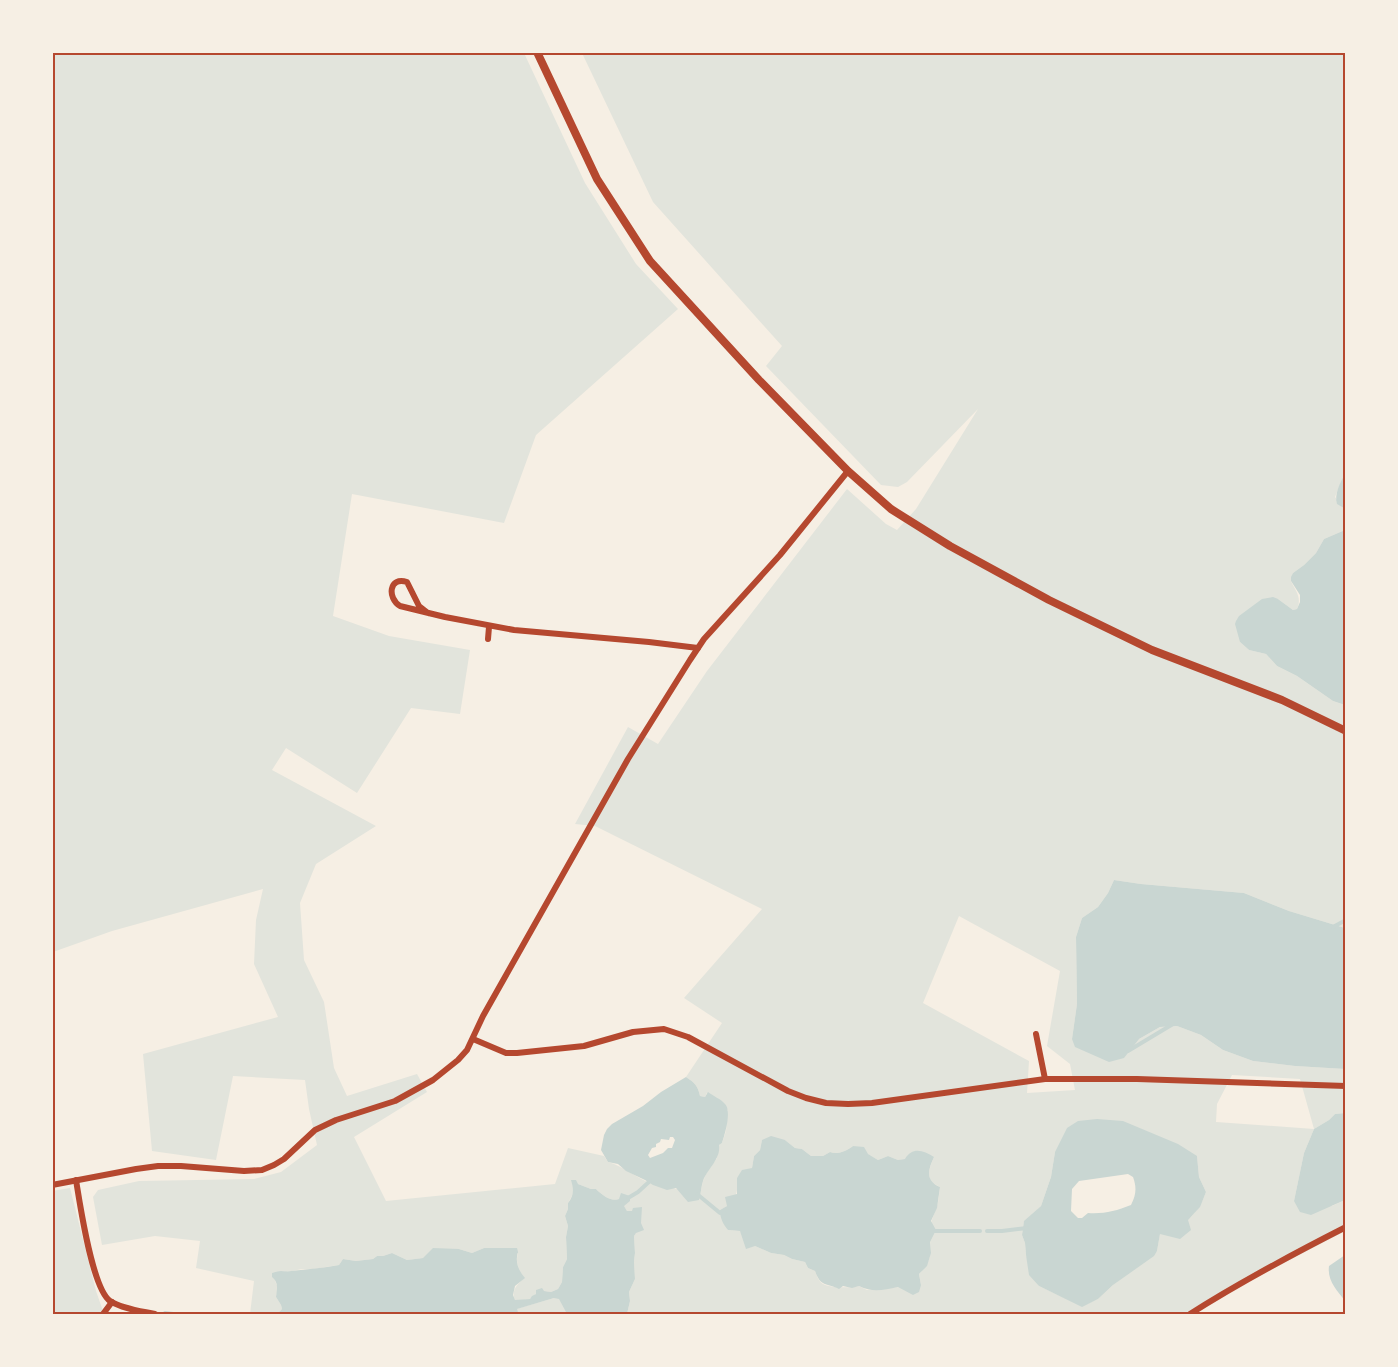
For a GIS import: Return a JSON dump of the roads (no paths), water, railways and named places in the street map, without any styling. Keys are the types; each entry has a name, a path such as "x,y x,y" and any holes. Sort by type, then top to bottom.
{"street":[{"path":"537,52 597,179 650,261 759,380 848,471 891,509 950,546 1049,600 1152,650 1282,700 1346,731"},
{"path":"52,1185 158,1166 262,1170 284,1159 315,1130 336,1120 395,1101 425,1085 458,1060 467,1050 483,1016 628,759 698,648 780,555 848,471"},
{"path":"428,613 420,606 407,582 402,580 394,584 392,596 399,606 428,613 489,627 698,648"},
{"path":"488,639 489,627"},
{"path":"473,1039 506,1053 517,1053 584,1046 633,1032 664,1029 688,1037 788,1091 826,1103 872,1103 1045,1079 1137,1079 1346,1086"},
{"path":"1036,1034 1045,1079"},
{"path":"75,1180 83,1224 98,1282 105,1296 123,1307 156,1314"},
{"path":"1190,1314 1309,1245 1346,1227"},
{"path":"103,1314 112,1302"}],"waterway":[{"path":"1333,927 1346,920"},
{"path":"1128,1051 1173,1024"},
{"path":"628,1198 650,1181"},
{"path":"697,1194 720,1213 725,1213"},
{"path":"987,1231 1027,1228"},
{"path":"932,1231 980,1231"},
{"path":"165,1313 173,1314"},
{"path":"118,1314 128,1314"}]}
